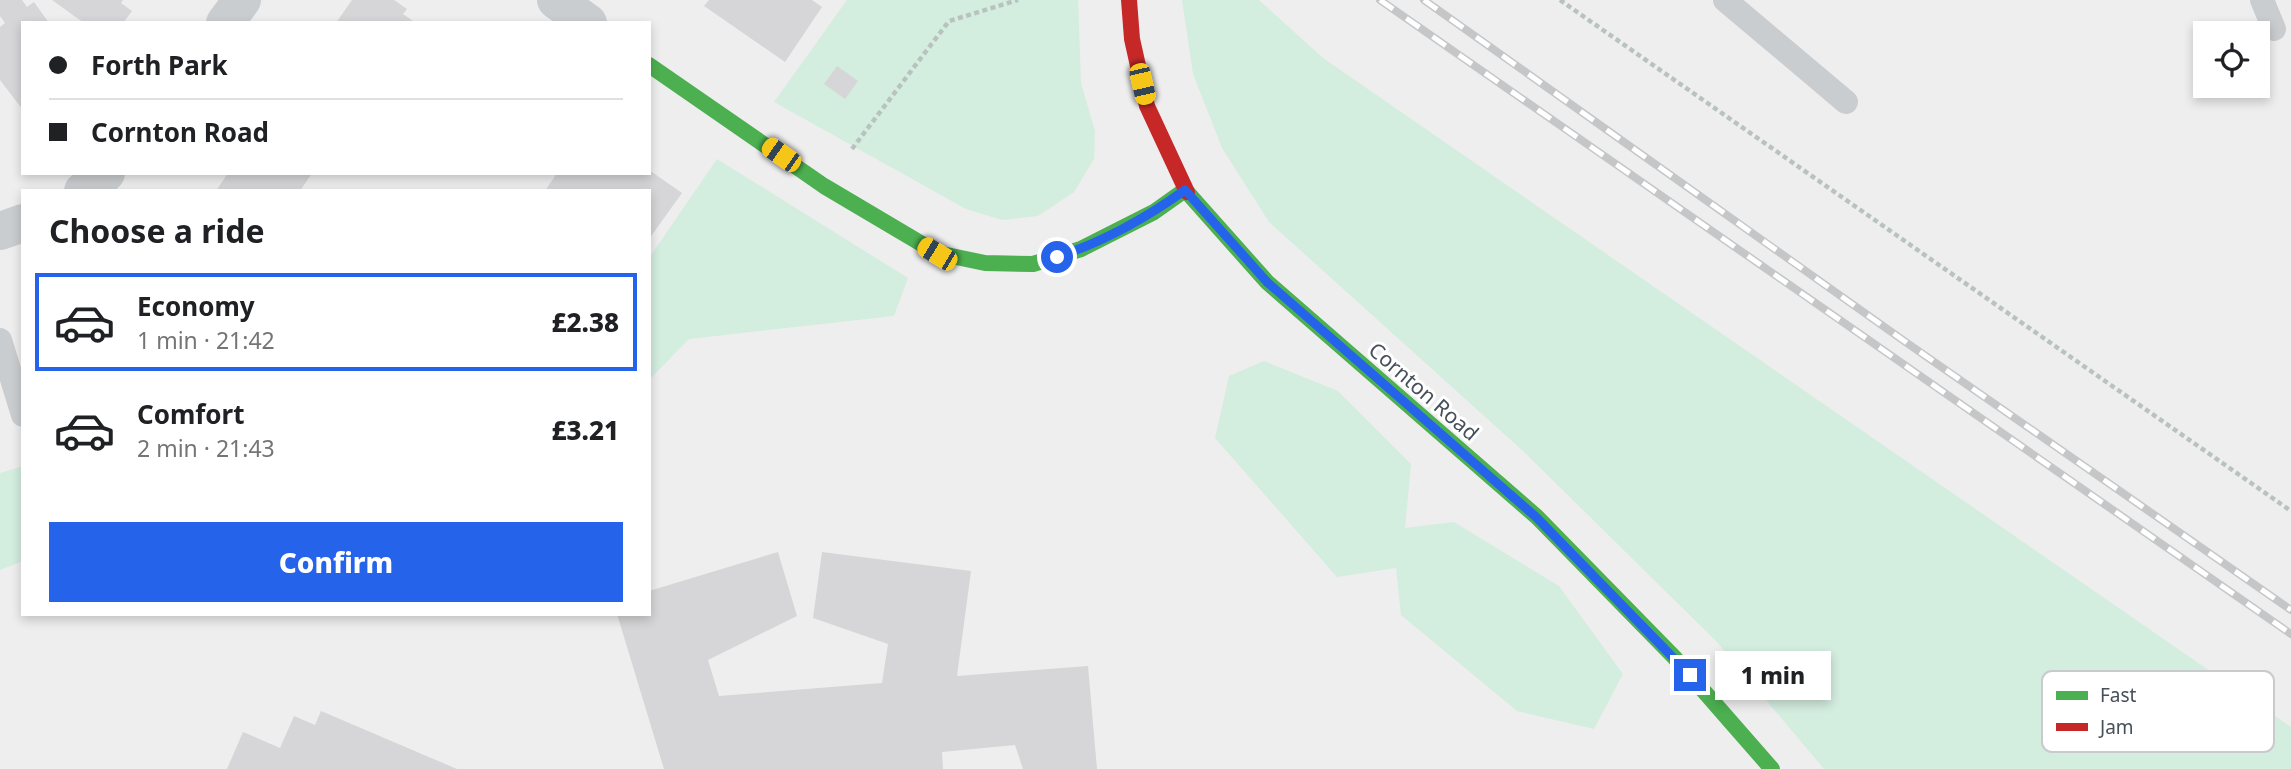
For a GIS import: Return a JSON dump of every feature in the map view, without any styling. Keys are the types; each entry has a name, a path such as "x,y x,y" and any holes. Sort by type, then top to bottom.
{"main road":[{"name":"Cornton Road","path":"1129,0 1132,39 1147,106 1185,190 1267,282 1536,517 1674,657 1772,769"},
{"path":"651,66 824,186 937,254 985,263 1033,264 1081,249 1154,212 1185,190"}],"street":[{"path":"226,21 242,0"},
{"path":"555,0 586,21"},
{"path":"86,189 103,175"},
{"path":"0,231 21,224"}],"lane":[{"path":"1725,0 1846,102"},
{"path":"2262,0 2274,29"},
{"path":"0,340 21,408"}],"path":[{"path":"824,186 949,21 1018,0"},
{"path":"1560,0 2291,511"}],"green space":[{"path":"847,0 1078,0 1081,83 1095,131 1094,159 1074,192 1038,216 1002,220 966,209 774,102"},
{"path":"1182,0 1259,0 1323,58 2210,671 2042,671 2042,752 2274,752 2274,715 2291,727 2291,769 1824,769 1718,643 1523,451 1269,222 1222,148 1193,74"},
{"path":"717,159 908,278 894,316 689,339 651,378 651,255"},
{"path":"1264,361 1338,391 1411,464 1405,528 1454,522 1559,586 1623,674 1594,729 1517,711 1401,615 1396,568 1337,577 1215,438 1229,376"},
{"path":"21,467 21,562 0,570 0,473"}],"building":[{"path":"0,0 22,0 27,7 34,2 48,21 21,21 21,107 0,80 0,27 5,23 0,16"},
{"path":"52,0 123,0 121,3 132,11 124,21 81,21"},
{"path":"352,0 394,0 407,9 403,14 413,21 337,21"},
{"path":"709,0 812,0 822,7 785,62 704,6"},
{"path":"837,66 858,81 845,99 824,84"},
{"path":"651,171 682,193 651,236 651,189 546,189 556,175 651,175"},
{"path":"227,175 311,175 301,189 217,189"},
{"path":"778,552 797,616 708,660 719,696 882,683 888,644 813,618 822,552 971,571 957,676 1088,666 1097,769 1023,769 1015,745 942,752 943,769 664,769 618,616 651,616 651,590"},
{"path":"321,711 457,769 227,769 243,732 280,748 294,716 315,725"}],"railway":[{"path":"1380,0 2291,634"},
{"path":"1424,0 1907,343 2291,610"}],"traffic: fast":[{"path":"651,66 824,186 937,253 985,263 1033,264 1081,249 1154,212 1185,190"},
{"path":"1187,192 1267,282 1537,517 1674,657 1772,769"}],"traffic: jam":[{"path":"1129,0 1132,39 1147,106 1187,192"}],"route":[{"path":"1057,257 1081,249 1154,212 1185,190 1267,282 1536,517 1690,675"}]}
